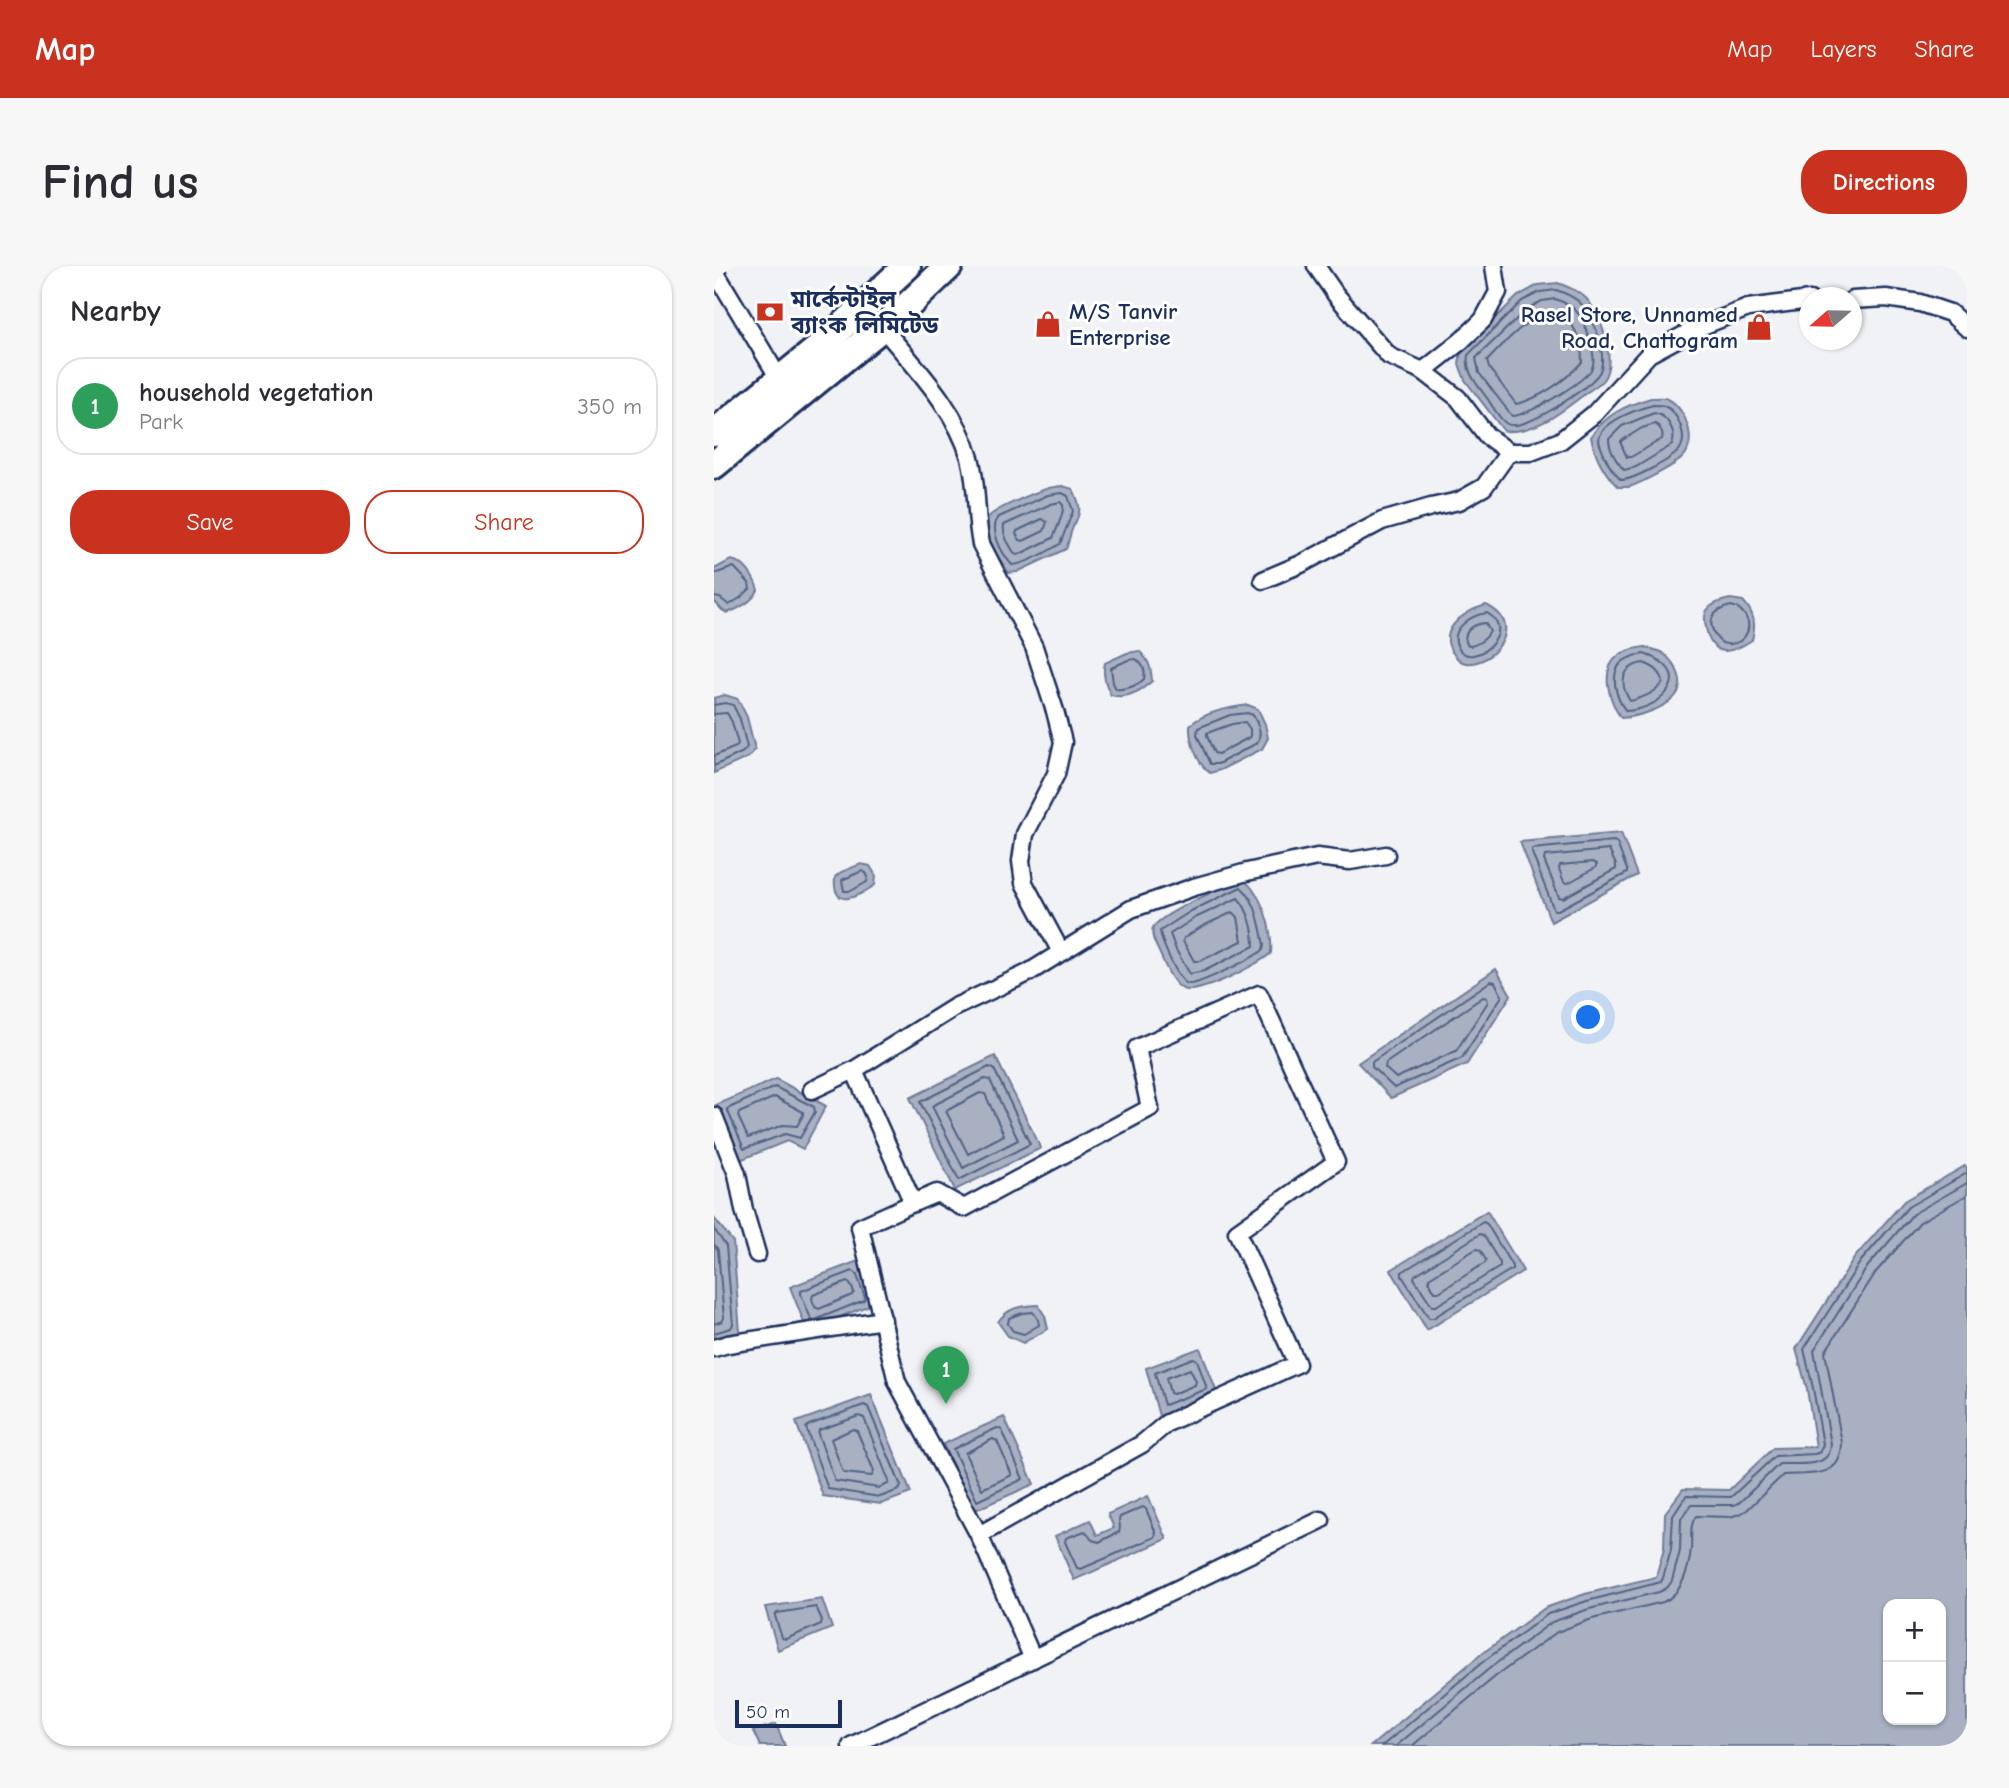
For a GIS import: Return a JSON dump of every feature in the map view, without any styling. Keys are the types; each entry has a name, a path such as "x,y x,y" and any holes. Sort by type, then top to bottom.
{"highway":[{"path":"714,433 820,347 907,266"},
{"path":"714,465 882,327 949,266"}],"street":[{"path":"1316,266 1336,295 1390,356 1423,371 1458,398 1487,436 1509,453 1531,452 1560,441 1594,414 1649,354 1697,328 1748,308 1799,301"},
{"path":"1423,371 1483,320 1498,292 1494,266"},
{"path":"714,270 780,380"},
{"path":"1862,299 1886,298 1920,303 1950,313 1967,328"},
{"path":"882,327 939,399 958,429 975,479 981,544 1034,647 1055,711 1063,742 1056,774 1025,834 1021,861 1024,883 1061,952"},
{"path":"1263,580 1301,564 1382,521 1459,501 1484,487 1509,453"},
{"path":"812,1090 854,1070 955,1007 1028,973 1131,909 1247,872 1317,857 1350,861 1387,856"},
{"path":"979,1535 1142,1444 1167,1423 1297,1364 1237,1232 1336,1161 1259,994 1137,1048 1150,1108 964,1208 937,1193 860,1227 897,1382 979,1535 1033,1659"},
{"path":"854,1070 913,1203"},
{"path":"714,1115 737,1174 757,1254"},
{"path":"714,1348 883,1320"},
{"path":"851,1746 1321,1520"}],"water":[{"path":"1558,283 1583,296 1595,310 1606,341 1609,362 1607,372 1599,384 1548,420 1527,429 1504,431 1465,380 1459,364 1461,351 1518,296 1538,285"},
{"path":"1651,398 1668,399 1674,403 1685,417 1690,443 1683,457 1657,474 1629,487 1618,487 1601,464 1591,437 1603,422 1617,412"},
{"path":"1062,486 1073,489 1079,508 1066,549 1017,572 1009,573 990,539 987,531 988,518 1024,497"},
{"path":"731,560 748,571 758,590 745,604 727,613 714,601 714,569"},
{"path":"1730,599 1743,601 1747,606 1754,619 1754,629 1752,640 1730,651 1723,651 1713,645 1709,638 1705,616 1711,606"},
{"path":"1486,605 1500,615 1505,626 1504,637 1498,648 1489,656 1478,662 1467,663 1458,659 1451,650 1449,632 1460,618"},
{"path":"1645,647 1661,652 1673,663 1680,679 1679,690 1662,706 1636,716 1621,718 1608,687 1609,670 1612,662 1621,654"},
{"path":"1139,651 1149,664 1152,681 1133,693 1111,695 1105,679 1105,663 1127,653"},
{"path":"725,695 738,699 747,717 755,749 749,757 714,773 714,698"},
{"path":"1248,705 1258,709 1265,724 1268,738 1262,749 1210,773 1201,764 1195,751 1190,725 1210,714"},
{"path":"1621,833 1637,875 1551,922 1520,842"},
{"path":"861,864 870,866 876,876 875,885 854,897 842,898 835,888 835,877"},
{"path":"1242,879 1255,893 1265,912 1271,953 1214,984 1190,990 1183,989 1175,983 1167,969 1154,941 1153,928 1167,915"},
{"path":"1496,969 1511,995 1467,1064 1391,1098 1358,1063"},
{"path":"995,1056 1041,1148 955,1190 910,1098"},
{"path":"776,1079 826,1106 803,1149 787,1141 740,1160 716,1105"},
{"path":"1967,1167 1967,1746 1371,1746 1480,1655 1545,1608 1585,1594 1656,1577 1664,1549 1665,1513 1683,1489 1729,1490 1773,1448 1816,1447 1807,1389 1796,1349 1855,1257 1904,1201"},
{"path":"1487,1211 1523,1271 1427,1330 1391,1270"},
{"path":"714,1218 733,1242 740,1332 714,1341"},
{"path":"858,1261 875,1303 807,1330 790,1287"},
{"path":"1038,1305 1045,1316 1048,1329 1023,1343 1008,1336 998,1322 1015,1308"},
{"path":"1200,1348 1217,1393 1159,1416 1146,1368"},
{"path":"871,1395 911,1493 881,1504 823,1496 796,1422"},
{"path":"1004,1417 1034,1484 973,1511 943,1444"},
{"path":"1148,1496 1167,1539 1074,1580 1055,1536 1090,1520 1097,1535 1114,1528 1108,1514"},
{"path":"822,1599 832,1628 778,1650 765,1607"},
{"path":"776,1724 785,1746 760,1746 753,1731"}],"place":[{"name":"মার্কেন্টাইল ব্যাংক লিমিটেড","path":"770,312"},
{"name":"M/S Tanvir Enterprise","path":"1048,324"},
{"name":"Rasel Store, Unnamed Road, Chattogram","path":"1759,327"},
{"name":"household vegetation","path":"946,1404"}]}
